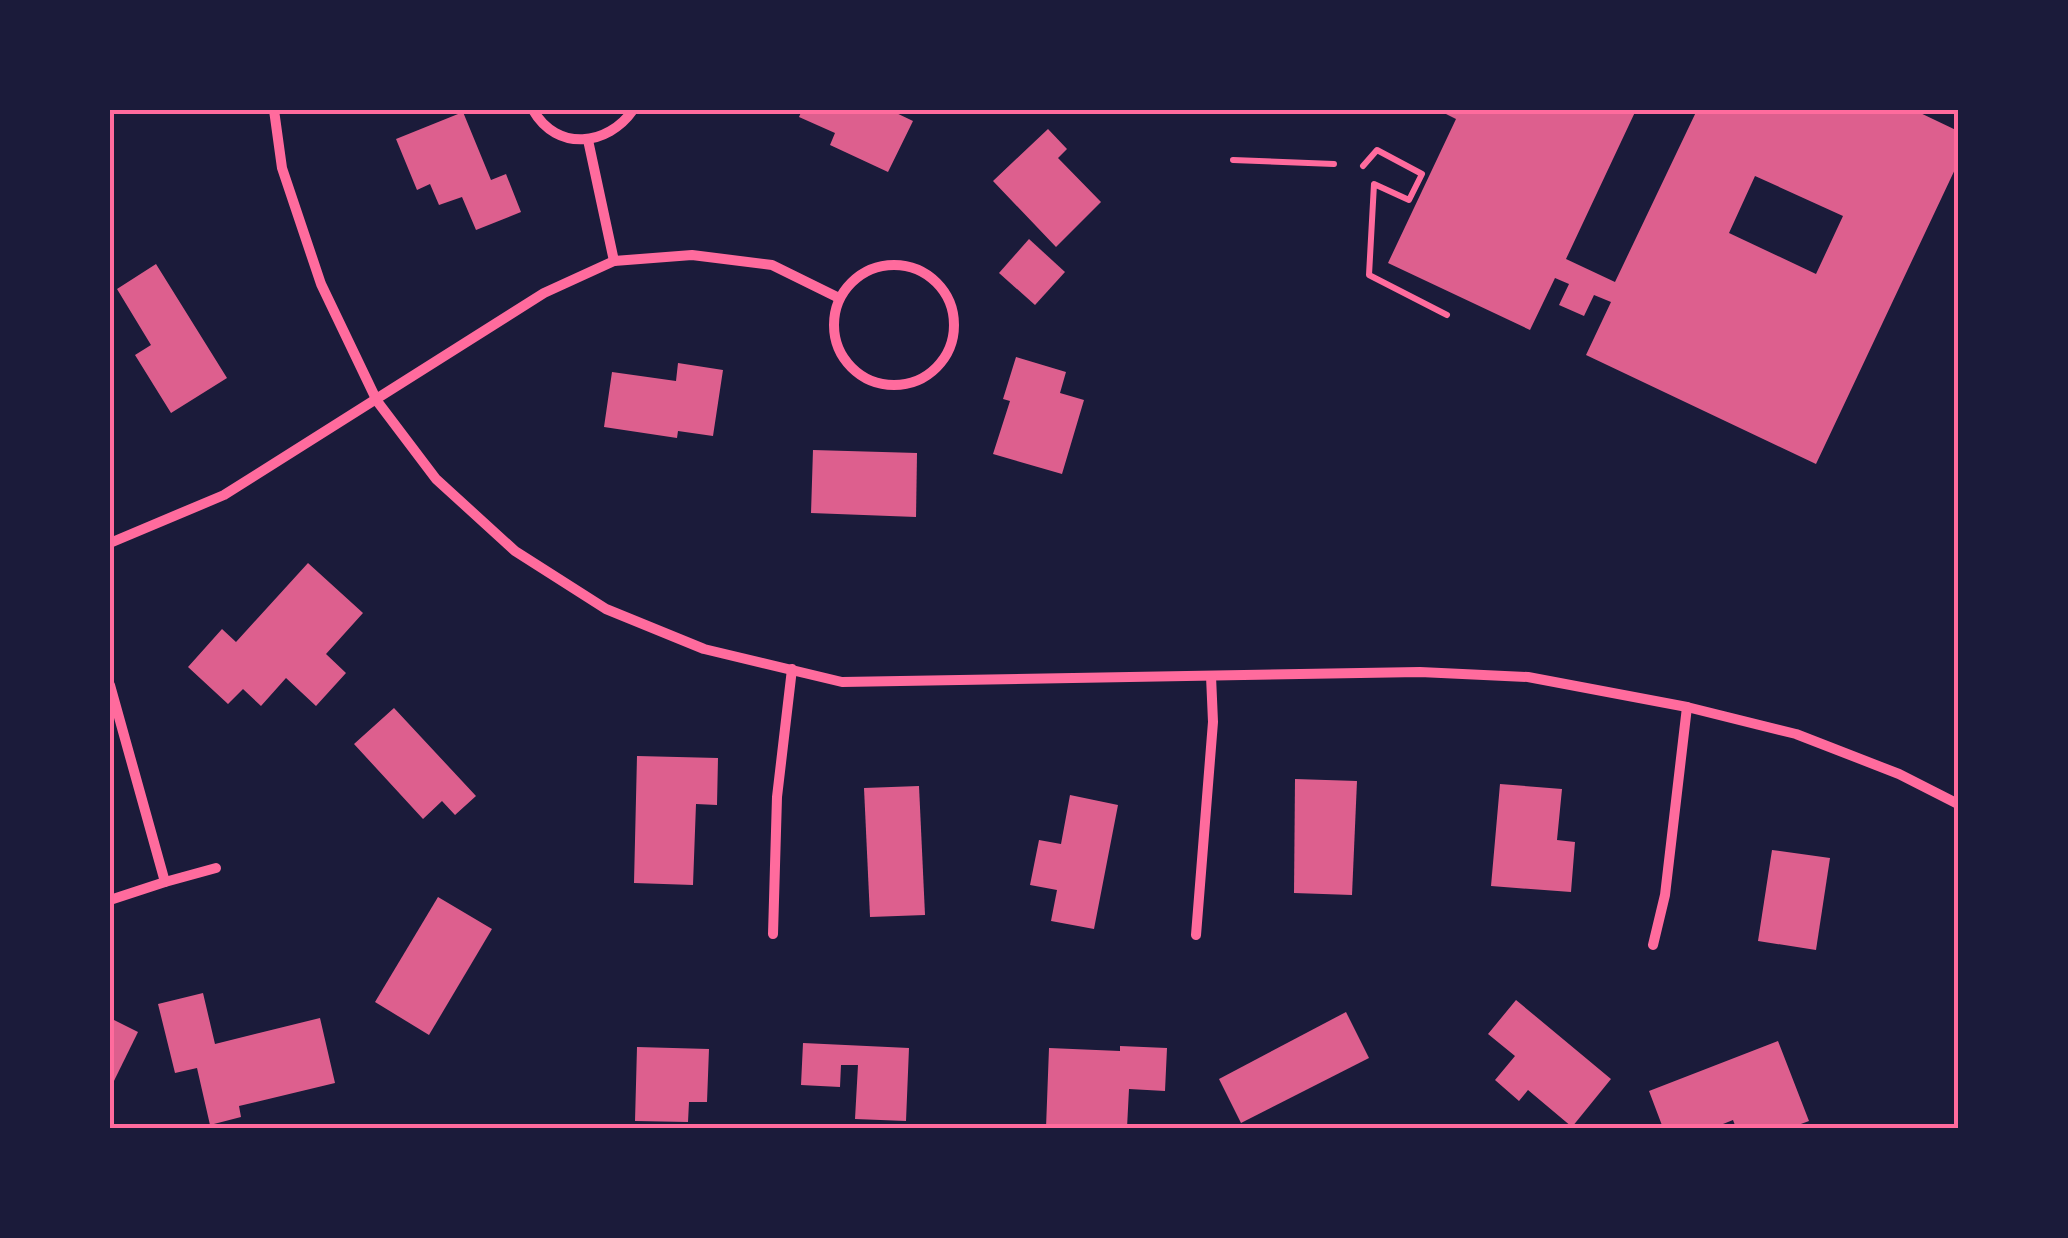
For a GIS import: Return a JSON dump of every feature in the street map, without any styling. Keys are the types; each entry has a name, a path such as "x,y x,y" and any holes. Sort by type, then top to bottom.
{"street":[{"path":"274,110 282,168 322,284 377,401 436,479 515,551 606,609 704,649 842,682 1420,672 1528,677 1687,707 1796,734 1898,774 1958,804"},
{"path":"534,110 552,132 588,140 606,136 622,125 633,110"},
{"path":"588,140 614,261"},
{"path":"110,543 224,494 544,294 614,261 692,255 772,265 840,298"},
{"path":"889,264 910,266 929,275 944,290 952,309 954,330 948,350 937,366 905,384 868,379 852,368 834,336 834,316 840,298 852,282 869,270 889,264"},
{"path":"773,934 777,797 792,670"},
{"path":"1196,935 1213,722 1210,676"},
{"path":"110,685 166,882"},
{"path":"1652,944 1668,879 1687,707"},
{"path":"110,900 216,868"}],"path":[{"path":"1363,166 1376,150 1422,174 1409,200 1374,184 1369,275 1447,315"},
{"path":"1233,160 1334,164"}],"building":[{"path":"802,110 890,110 913,121 888,172 830,145 835,133 799,117"},
{"path":"1438,110 1636,110 1566,259 1615,282 1697,110 1914,110 1958,131 1958,163 1816,464 1586,355 1611,302 1594,295 1584,316 1559,305 1569,284 1555,278 1530,330 1388,263 1456,119","holes":["1755,176 1843,216 1816,274 1729,233"]},
{"path":"463,112 491,180 506,174 521,212 476,230 462,197 439,205 430,184 417,190 396,139"},
{"path":"1048,129 1067,149 1058,158 1101,202 1056,247 993,181"},
{"path":"1029,239 1065,272 1035,305 999,273"},
{"path":"156,264 227,378 171,413 135,355 151,345 117,289"},
{"path":"1016,357 1066,372 1060,393 1084,400 1062,474 993,454 1010,401 1003,399"},
{"path":"678,363 723,370 713,436 678,431 677,438 604,427 612,372 676,381"},
{"path":"813,450 917,453 916,517 811,513"},
{"path":"308,563 363,613 326,654 346,673 316,706 286,678 261,706 243,689 228,704 188,667 222,629 236,642"},
{"path":"394,708 476,796 455,815 442,801 423,819 354,744"},
{"path":"637,756 718,758 717,805 696,804 693,885 634,883"},
{"path":"1295,779 1357,781 1352,895 1294,893"},
{"path":"1500,784 1562,789 1557,840 1575,842 1571,892 1491,886"},
{"path":"919,786 925,915 870,917 864,788"},
{"path":"1070,795 1118,805 1094,929 1051,921 1057,890 1030,885 1039,840 1061,844"},
{"path":"1772,850 1830,858 1816,950 1758,941"},
{"path":"438,897 492,929 429,1035 375,1002"},
{"path":"203,993 215,1044 320,1018 335,1083 239,1106 241,1117 210,1125 197,1068 175,1073 158,1004"},
{"path":"1516,1000 1611,1079 1572,1127 1528,1090 1519,1101 1495,1080 1515,1056 1488,1034"},
{"path":"1346,1012 1369,1058 1241,1123 1219,1079"},
{"path":"110,1018 138,1032 110,1089"},
{"path":"1778,1041 1809,1121 1790,1128 1736,1128 1733,1120 1713,1128 1663,1128 1649,1091"},
{"path":"803,1043 909,1048 906,1121 855,1119 858,1065 841,1065 840,1087 801,1085"},
{"path":"1120,1046 1167,1048 1165,1091 1129,1089 1127,1128 1046,1128 1049,1048 1120,1051"},
{"path":"637,1047 709,1049 707,1102 689,1102 688,1122 635,1121"}]}
